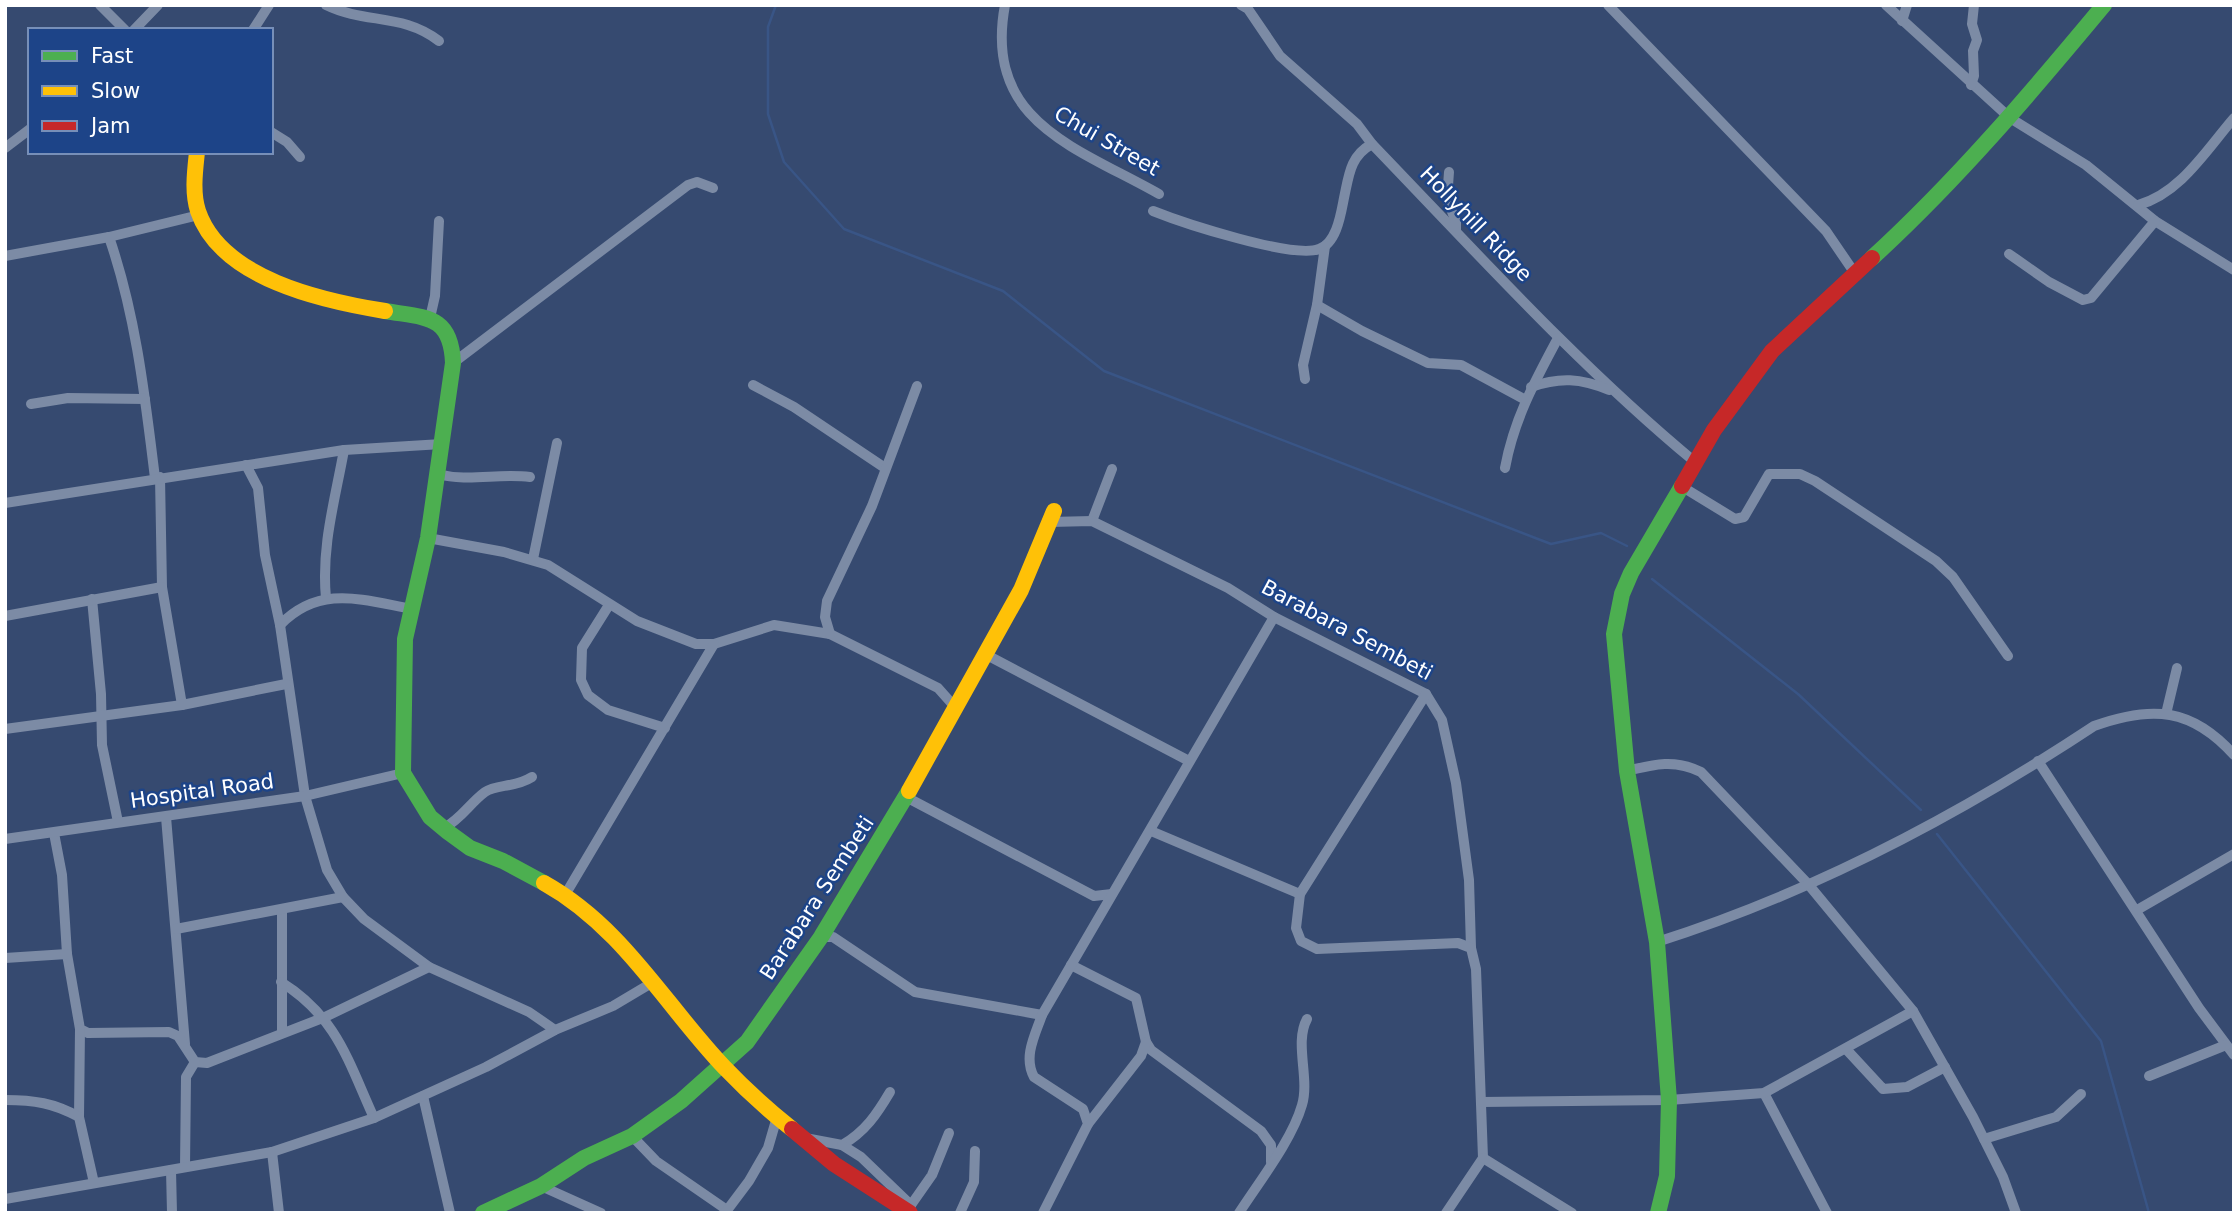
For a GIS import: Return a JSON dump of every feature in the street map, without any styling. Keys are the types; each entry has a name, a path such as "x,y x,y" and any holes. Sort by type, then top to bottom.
{"street":[{"path":"100,5 123,28"},
{"path":"136,28 158,5"},
{"path":"254,28 269,5"},
{"path":"326,5 363,19 403,21 439,41"},
{"name":"Chui Street","path":"1005,5 1002,61 1019,104 1027,114 1051,134 1159,194"},
{"name":"Hollyhill Ridge","path":"1241,5 1248,9 1280,56 1357,124 1372,144 1558,338 1637,415 1695,462"},
{"path":"1608,5 1826,232 1856,275"},
{"path":"1885,5 2010,118 2086,165 2155,221 2234,270"},
{"path":"1902,21 1907,5"},
{"path":"1971,85 1974,75 1973,51 1977,40 1972,24 1974,5"},
{"path":"1658,1213 1664,1198 1667,1176 1669,1100 1657,942 1627,771 1615,661 1614,634 1617,615 1631,573 1728,408 1772,351 1937,198 2010,118 2104,5"},
{"path":"2138,205 2156,201 2178,183 2234,118"},
{"path":"5,148 28,131"},
{"path":"273,133 287,142 300,156"},
{"path":"1306,379 1303,365 1317,304 1325,246 1340,218 1352,161 1372,144"},
{"path":"197,154 194,182 199,215 234,257 284,286 313,297 430,318 442,323 452,338 453,363 428,538 405,639 402,774 430,817 470,848 503,861 565,895 609,934 655,981 723,1066 777,1117 834,1164 908,1209"},
{"path":"1448,172 1447,199 1456,222 1456,231"},
{"path":"453,363 688,185 697,182 713,188"},
{"path":"1153,211 1179,221 1295,251 1319,250 1325,246"},
{"path":"5,256 109,237 199,215"},
{"path":"430,318 435,296 439,221"},
{"path":"2009,254 2049,282 2083,300 2091,298 2155,221"},
{"path":"109,237 121,272 137,342 157,478 162,587 182,705"},
{"path":"1317,304 1362,331 1428,363 1461,365 1524,399"},
{"path":"1505,468 1511,436 1524,399 1558,338"},
{"path":"1531,387 1551,380 1577,379 1614,392"},
{"path":"753,385 794,407 885,468"},
{"path":"831,634 825,617 827,601 872,506 885,468 903,430 917,386"},
{"path":"31,404 68,398 145,399"},
{"path":"533,559 557,443"},
{"path":"5,503 344,450 442,444"},
{"path":"326,598 323,568 326,533 344,450"},
{"path":"246,465 258,488 265,555 280,625 286,684 304,796 327,870 343,897 364,919 429,967 529,1012 555,1030"},
{"path":"1092,521 1112,469"},
{"path":"437,474 480,480 509,474 530,477"},
{"path":"1681,486 1735,519 1744,517 1769,474 1800,474 1815,481 1936,561 1953,577 2008,656"},
{"name":"Barabara Sembeti","path":"483,1213 541,1186 584,1158 632,1136 723,1066 747,1042 821,937 906,797 983,653 1021,590 1052,517 1092,521 1228,588 1274,617 1426,694 1442,720 1456,783 1469,880 1471,948 1476,969 1483,1158"},
{"path":"428,538 533,559 571,577 609,605 637,621 696,644 714,644 774,625 831,634 938,688 954,706"},
{"path":"5,616 162,587"},
{"path":"280,625 308,603 326,598 351,598 412,609"},
{"path":"92,599 102,745 118,822"},
{"path":"609,605 582,648 581,680 588,695 608,710 665,728"},
{"path":"1088,1124 1083,1109 1034,1077 1030,1070 1032,1044 1042,1015 1274,617"},
{"path":"565,895 714,644"},
{"path":"983,653 1189,761"},
{"path":"2166,714 2178,668"},
{"path":"5,729 182,705 286,684"},
{"path":"1426,694 1300,894 1298,936 1306,945 1317,949 1458,943 1471,948"},
{"path":"1657,942 1721,922 1857,864 2039,761 2094,726 2120,716 2166,714 2193,721 2217,736 2234,755"},
{"path":"2039,761 2199,1008 2234,1055"},
{"path":"1627,771 1661,763 1684,764 1701,772 1808,884 1913,1011 1984,1139 2003,1177 2016,1213"},
{"name":"Hospital Road","path":"5,839 304,796 402,774"},
{"path":"444,828 461,819 484,793 522,784 532,777"},
{"path":"906,797 1094,896 1112,894"},
{"path":"166,817 185,1046"},
{"path":"1151,831 1300,894"},
{"path":"54,833 62,875 67,954 80,1029 79,1117 94,1183"},
{"path":"2137,909 2234,854"},
{"path":"176,929 343,897"},
{"path":"282,910 282,1033"},
{"path":"821,937 833,937 915,992 1042,1015"},
{"path":"5,958 67,954"},
{"path":"1071,965 1136,998 1146,1042 1152,1050 1261,1130 1271,1145 1272,1161"},
{"path":"195,1062 207,1063 325,1017 429,967"},
{"path":"5,1199 272,1152 374,1118 486,1067 555,1030 613,1006 655,981"},
{"path":"281,982 304,997 325,1017 374,1118"},
{"path":"1482,1102 1669,1100 1764,1093 1913,1011"},
{"path":"1239,1213 1272,1161 1302,1105 1305,1082 1302,1029 1307,1019"},
{"path":"80,1029 102,1034 169,1032 178,1036 195,1062"},
{"path":"1043,1213 1088,1124 1141,1056 1146,1042"},
{"path":"2149,1076 2227,1045"},
{"path":"1846,1049 1883,1088 1906,1087 1945,1067"},
{"path":"185,1167 186,1077 195,1062"},
{"path":"842,1145 862,1131 876,1116 890,1092"},
{"path":"1764,1093 1827,1213"},
{"path":"1984,1139 2056,1117 2081,1094"},
{"path":"423,1096 450,1213"},
{"path":"5,1100 33,1100 58,1106 79,1117"},
{"path":"632,1136 656,1161 726,1211 750,1181 768,1147 777,1117"},
{"path":"908,1209 932,1175 948,1133"},
{"path":"802,1138 842,1145 861,1157 908,1209"},
{"path":"960,1213 974,1182 975,1151"},
{"path":"272,1152 279,1213"},
{"path":"1446,1213 1483,1158 1572,1213"},
{"path":"171,1170 172,1213"},
{"path":"541,1186 601,1213"}],"waterway":[{"path":"776,5 768,27 768,114 784,162 844,229 1003,291 1104,371 1551,544 1601,533 1627,546"},
{"path":"1652,579 1798,694 1921,810"},
{"path":"1937,834 2101,1041 2149,1213"}],"traffic: fast":[{"path":"1872,258 1963,167 2104,5"},
{"path":"385,311 424,318 441,327 447,335 453,363 428,538 405,639 403,773 430,817 448,832 470,848 503,861 544,883"},
{"path":"1658,1213 1667,1176 1669,1100 1657,942 1627,771 1614,634 1622,594 1631,573 1682,486"},
{"path":"483,1213 541,1186 584,1158 632,1136 681,1101 747,1042 821,937 909,791"}],"traffic: slow":[{"path":"197,154 195,189 198,211 210,234 228,254 277,283 333,301 385,311"},
{"path":"909,791 1021,590 1054,511"},
{"path":"544,883 572,901 620,944 724,1067 792,1129"}],"traffic: jam":[{"path":"1682,486 1714,430 1772,351 1872,258"},
{"path":"792,1129 834,1164 910,1213"}]}
